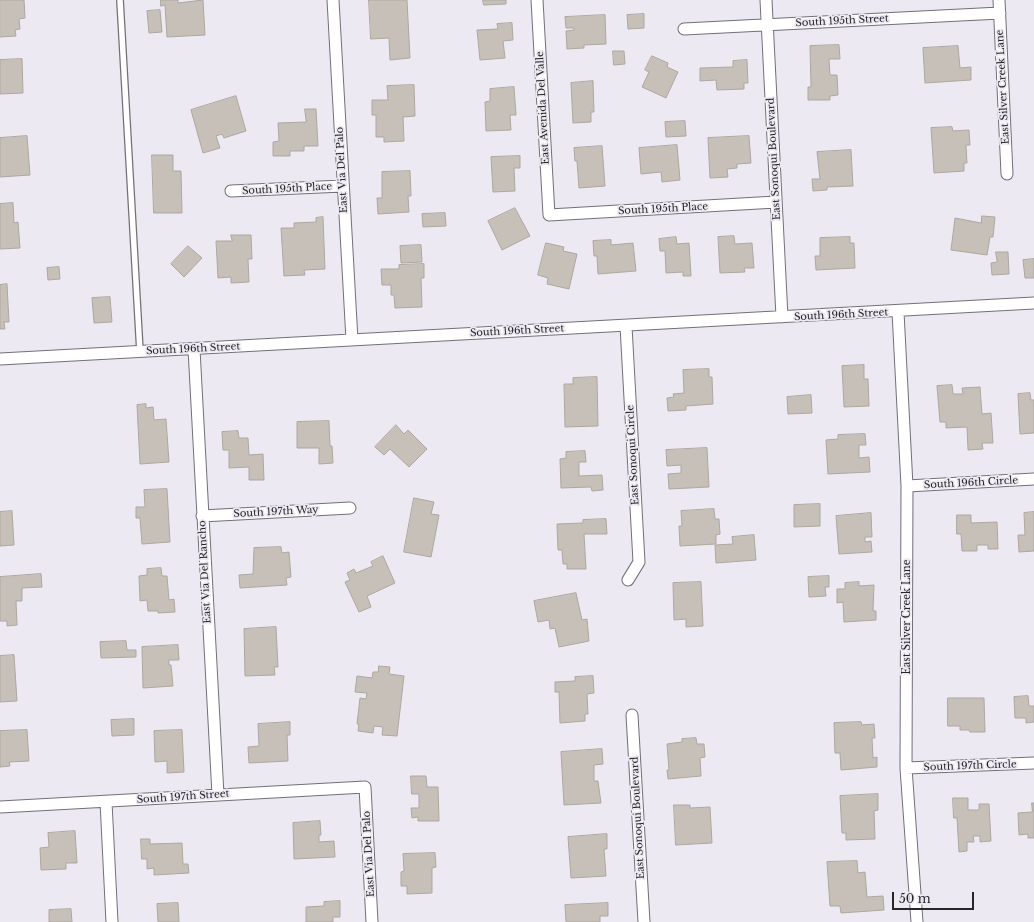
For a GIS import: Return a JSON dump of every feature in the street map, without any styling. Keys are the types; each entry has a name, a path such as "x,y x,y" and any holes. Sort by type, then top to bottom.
{"street":[{"name":"East Via Del Palo","path":"333,0 352,340"},
{"name":"East Avenida Del Valle","path":"537,0 549,215"},
{"name":"East Sonoqui Boulevard","path":"766,0 782,318"},
{"name":"East Silver Creek Lane","path":"999,0 1007,174"},
{"name":"South 195th Street","path":"684,29 1000,13"},
{"name":"South 195th Place","path":"231,191 343,186"},
{"name":"South 195th Place","path":"549,215 776,202"},
{"name":"South 196th Street","path":"0,359 898,312 1034,303"},
{"name":"East Silver Creek Lane","path":"898,312 907,486 906,768 917,922"},
{"name":"East Sonoqui Circle","path":"626,326 639,562 628,580"},
{"name":"East Via Del Rancho","path":"194,349 218,794"},
{"name":"South 196th Circle","path":"907,486 1034,479"},
{"name":"South 197th Way","path":"202,516 350,508"},
{"name":"East Sonoqui Boulevard","path":"632,715 644,922"},
{"name":"South 197th Circle","path":"906,768 1034,763"},
{"name":"East Via Del Palo","path":"365,787 372,922"},
{"name":"South 197th Street","path":"0,807 365,787"},
{"path":"106,802 112,922"}],"lane":[{"path":"120,0 140,352"}],"building":[{"path":"0,0 24,0 25,18 19,19 20,29 15,30 16,36 0,37"},
{"path":"161,0 178,0 178,3 203,0 205,35 167,37 165,5 161,6"},
{"path":"369,0 407,0 410,58 390,60 389,38 371,39"},
{"path":"483,0 506,0 506,4 484,5"},
{"path":"160,10 162,32 149,33 147,11"},
{"path":"644,14 644,28 628,29 627,15"},
{"path":"605,15 606,44 584,45 584,48 567,49 566,31 574,30 574,28 566,28 565,17"},
{"path":"512,23 513,40 503,41 505,58 480,60 477,30 498,29 497,24"},
{"path":"839,45 840,59 829,59 830,75 837,75 838,95 830,96 830,100 808,100 808,87 811,87 810,46"},
{"path":"958,46 960,68 971,67 971,80 925,83 923,48"},
{"path":"613,51 624,51 625,64 614,65"},
{"path":"652,56 668,63 667,67 678,72 666,98 642,87 649,72 645,70"},
{"path":"22,59 23,93 0,94 0,60"},
{"path":"747,60 748,83 744,83 744,89 717,90 716,80 700,81 700,68 733,67 733,61"},
{"path":"593,81 594,112 591,112 591,122 573,123 571,83"},
{"path":"414,85 415,116 403,117 404,141 384,142 384,137 376,137 376,115 372,115 372,100 388,100 387,86"},
{"path":"514,87 516,115 510,115 511,130 486,131 485,102 490,101 490,89"},
{"path":"236,96 246,131 224,138 222,134 216,136 220,148 203,153 191,110"},
{"path":"305,109 316,109 318,146 304,146 304,151 290,151 290,156 273,156 273,142 279,141 278,123 306,122"},
{"path":"685,121 686,136 666,137 665,122"},
{"path":"952,127 953,131 969,130 970,145 966,145 967,163 964,163 964,171 934,173 931,128"},
{"path":"27,136 30,175 0,177 0,138"},
{"path":"749,136 751,163 737,164 737,168 727,169 728,177 710,178 708,138"},
{"path":"677,145 680,180 662,182 661,172 641,174 639,148"},
{"path":"602,146 605,186 579,188 577,161 575,161 574,148"},
{"path":"851,150 853,186 827,187 827,190 813,191 812,179 820,179 817,152"},
{"path":"152,155 173,155 173,171 181,171 182,213 154,213"},
{"path":"520,156 520,168 514,168 515,191 493,192 491,157"},
{"path":"410,171 411,196 408,196 409,212 378,214 377,198 382,198 382,172"},
{"path":"13,203 14,223 18,222 20,248 0,249 0,204"},
{"path":"515,208 530,236 502,250 488,221"},
{"path":"445,213 446,226 423,227 422,214"},
{"path":"982,216 995,217 993,237 990,237 987,255 951,250 955,218 981,223"},
{"path":"323,217 325,269 304,270 305,275 284,276 281,228 294,228 294,223 316,222 316,218"},
{"path":"231,235 251,235 252,259 248,259 249,282 231,283 231,277 218,278 216,241 232,241"},
{"path":"734,236 735,244 752,243 754,268 744,268 745,272 720,273 718,237"},
{"path":"676,237 677,244 689,243 691,276 683,276 683,272 666,273 665,251 660,251 659,239"},
{"path":"850,237 850,243 854,243 855,268 816,270 815,256 820,256 820,238"},
{"path":"611,240 611,245 633,243 636,271 598,274 597,256 594,256 593,241"},
{"path":"546,243 564,247 563,251 577,254 569,289 547,284 548,278 538,275"},
{"path":"421,245 422,262 401,263 400,246"},
{"path":"188,246 202,258 184,277 171,264"},
{"path":"996,252 1008,252 1009,274 992,275 991,263 997,262"},
{"path":"1034,259 1034,278 1025,278 1023,260"},
{"path":"424,264 424,278 421,278 422,307 395,308 394,295 391,295 391,285 382,285 381,269 399,269 399,265"},
{"path":"59,267 60,279 48,280 47,268"},
{"path":"7,284 9,322 4,322 5,329 0,329 0,285"},
{"path":"110,297 112,322 94,323 92,298"},
{"path":"864,365 864,379 868,379 869,406 844,407 842,366"},
{"path":"709,369 709,377 712,377 713,404 686,406 686,410 668,411 667,398 674,397 673,394 684,393 683,370"},
{"path":"597,377 598,426 565,427 564,384 573,384 573,378"},
{"path":"952,385 953,394 963,394 962,388 980,387 982,414 991,413 993,443 982,443 983,449 968,450 967,427 946,428 946,422 940,422 937,386"},
{"path":"1030,393 1031,400 1034,400 1034,433 1020,434 1018,394"},
{"path":"811,395 812,413 788,414 787,397"},
{"path":"146,404 146,408 153,407 154,420 166,419 169,462 140,464 137,405"},
{"path":"329,421 330,446 332,446 333,463 319,464 319,448 297,448 297,422"},
{"path":"396,425 404,434 408,430 427,449 409,467 390,449 384,455 375,447"},
{"path":"238,431 239,438 248,438 249,455 263,454 264,480 249,480 249,467 229,468 229,450 223,450 222,432"},
{"path":"865,434 866,445 859,445 859,458 869,457 870,472 828,474 826,440 838,439 838,435"},
{"path":"707,448 709,487 669,489 668,474 681,473 681,465 667,466 666,450"},
{"path":"585,451 586,462 579,462 579,476 602,475 603,490 592,491 591,487 561,488 560,459 566,458 566,452"},
{"path":"167,489 170,542 142,544 140,518 136,518 136,507 145,507 144,490"},
{"path":"414,498 434,502 431,514 439,515 431,557 404,552"},
{"path":"820,504 820,526 794,527 794,505"},
{"path":"714,509 715,519 719,519 720,534 716,535 716,544 680,546 679,526 682,526 681,511"},
{"path":"12,511 14,545 0,546 0,512"},
{"path":"1034,512 1034,551 1019,552 1018,535 1025,535 1024,513"},
{"path":"871,513 872,537 865,537 865,542 871,541 872,552 839,554 836,516"},
{"path":"957,515 971,515 971,523 997,522 998,549 988,549 988,545 977,545 977,551 962,551 961,534 957,534"},
{"path":"606,519 607,534 584,534 586,569 567,569 567,564 563,564 562,550 558,550 557,524 583,523 583,520"},
{"path":"754,535 756,560 716,563 715,545 733,544 732,537"},
{"path":"281,547 282,553 289,552 291,577 286,578 287,585 240,588 239,575 253,574 254,548"},
{"path":"383,556 395,583 367,596 371,607 359,612 345,582 350,580 347,573 354,569 356,573 373,566 371,562"},
{"path":"161,568 162,576 167,576 169,600 174,599 175,612 158,613 158,611 148,611 147,600 140,601 139,576 147,575 147,569"},
{"path":"41,574 42,587 22,588 22,601 16,601 17,625 7,626 7,621 0,621 0,577"},
{"path":"829,576 829,587 825,587 826,596 809,597 808,577"},
{"path":"701,582 703,626 686,627 686,619 674,620 673,583"},
{"path":"859,582 859,586 874,585 873,611 876,611 876,620 844,622 843,602 837,603 837,589 845,589 845,583"},
{"path":"576,593 582,620 587,619 589,641 559,647 555,628 550,629 549,620 538,622 534,601"},
{"path":"276,627 278,667 274,667 275,675 245,676 244,629"},
{"path":"126,641 127,650 136,650 136,657 101,658 100,642"},
{"path":"178,645 179,660 169,660 169,665 171,665 173,686 143,688 142,647"},
{"path":"14,655 17,701 0,702 0,656"},
{"path":"379,666 390,667 389,674 404,676 397,736 382,735 383,727 374,726 373,733 358,731 359,724 357,724 360,698 366,699 367,693 355,692 357,676 372,678 373,672 378,672"},
{"path":"593,676 594,693 587,694 588,714 585,714 585,721 560,723 559,692 555,692 555,682 575,681 575,677"},
{"path":"1028,696 1029,706 1034,706 1034,722 1026,723 1026,718 1015,718 1014,697"},
{"path":"948,698 984,698 985,732 970,732 969,730 960,730 960,726 948,726"},
{"path":"134,719 134,735 112,736 111,720"},
{"path":"290,722 290,735 287,735 288,761 249,763 248,747 259,746 258,724"},
{"path":"861,722 862,725 874,724 875,738 872,738 873,758 877,757 877,767 841,770 840,753 835,753 834,723"},
{"path":"27,730 29,761 9,762 10,766 0,767 0,731"},
{"path":"182,730 184,772 167,773 167,761 155,762 154,731"},
{"path":"696,738 697,744 704,744 705,757 700,758 701,776 668,779 667,770 669,770 667,744 682,742 682,739"},
{"path":"602,749 603,764 594,765 594,781 598,781 601,803 564,805 561,752"},
{"path":"411,776 426,776 427,787 438,787 439,821 418,821 418,817 412,818 411,808 419,808 419,794 412,794"},
{"path":"878,794 878,810 874,811 875,839 846,840 846,833 842,833 840,796"},
{"path":"953,798 968,798 968,810 979,810 979,804 989,804 991,841 980,842 980,836 973,836 974,842 967,842 967,851 959,852 957,818 954,818"},
{"path":"1032,803 1034,803 1034,838 1028,838 1028,834 1019,835 1018,813 1032,812"},
{"path":"674,805 690,805 690,808 710,807 712,843 676,845"},
{"path":"320,821 321,835 319,835 319,842 334,841 335,857 294,859 293,823"},
{"path":"75,831 77,863 66,863 66,869 41,870 40,848 49,847 48,833"},
{"path":"607,834 607,849 604,849 606,876 571,878 568,837"},
{"path":"141,839 150,839 150,844 182,843 183,864 188,864 189,873 154,875 154,868 147,869 147,859 142,859"},
{"path":"435,853 436,867 432,868 432,893 407,894 407,886 401,886 401,872 404,871 403,854"},
{"path":"857,861 858,873 865,872 867,897 883,896 884,910 841,913 840,906 830,906 827,862"},
{"path":"340,901 340,917 333,917 333,922 306,922 306,907 324,906 324,902"},
{"path":"178,903 179,922 158,922 157,904"},
{"path":"608,903 608,916 600,916 600,922 566,922 565,905"},
{"path":"71,909 72,922 49,922 49,910"}]}
